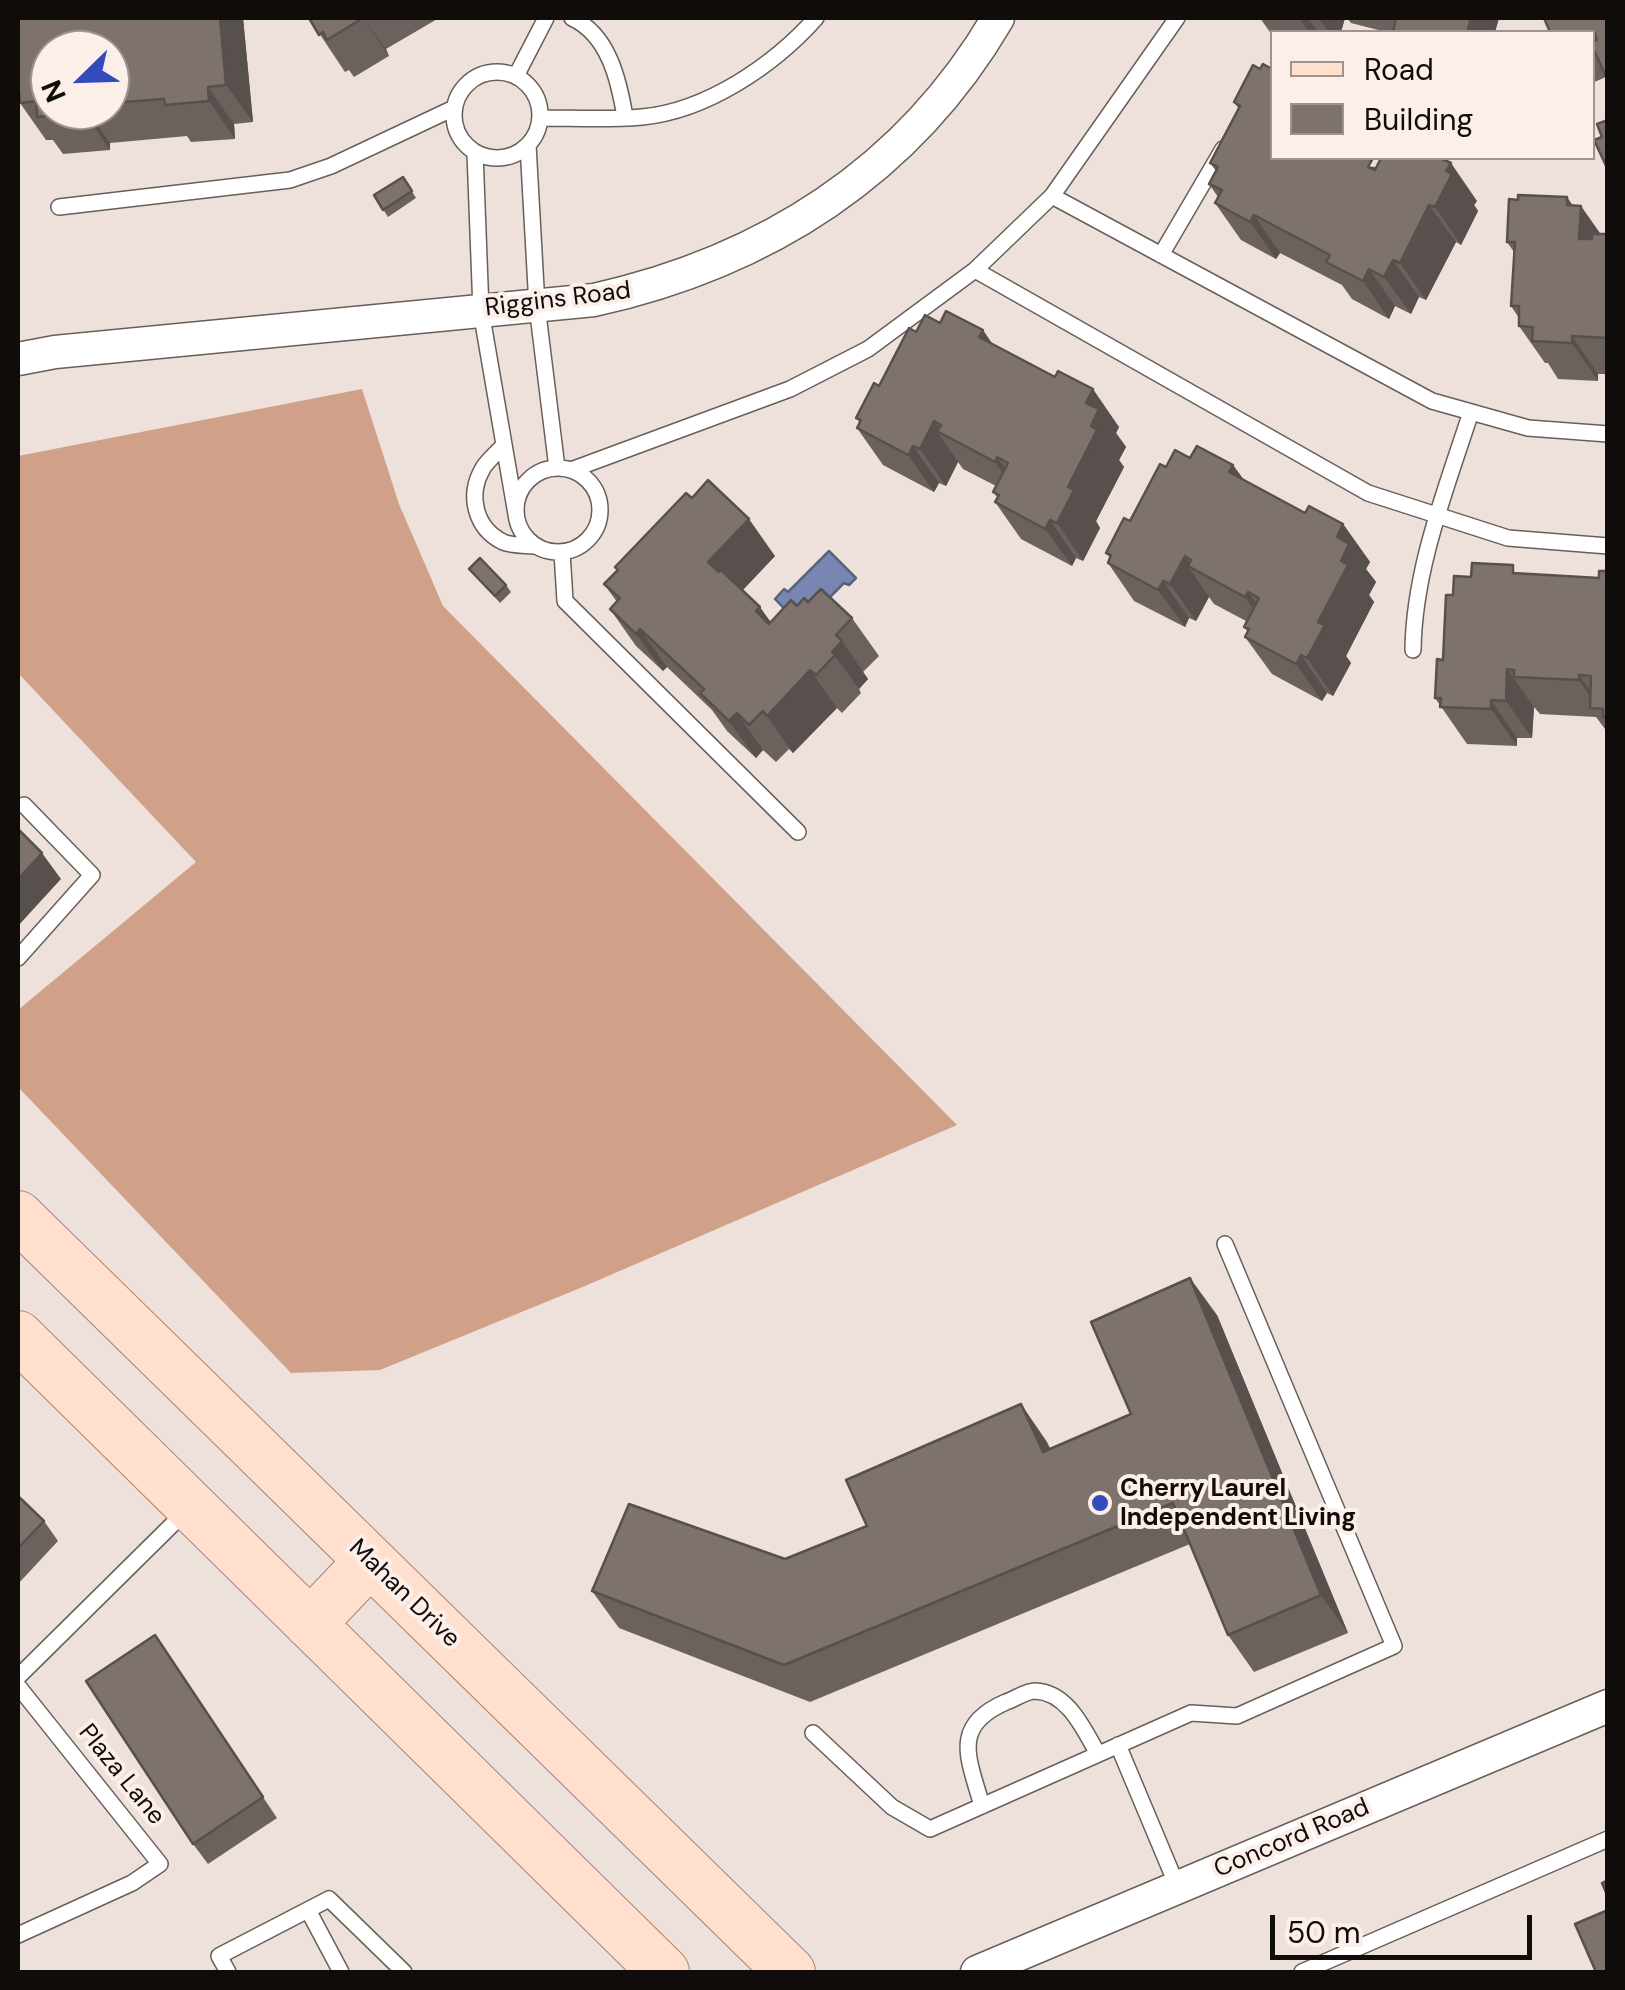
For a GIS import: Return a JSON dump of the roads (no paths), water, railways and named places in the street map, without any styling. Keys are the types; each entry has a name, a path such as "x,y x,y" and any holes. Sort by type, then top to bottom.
{"main road":[{"name":"Mahan Drive","path":"18,1216 790,1972"},
{"path":"18,1336 664,1972"},
{"path":"310,1624 370,1561"}],"street":[{"name":"Riggins Road","path":"18,359 55,352 594,300 684,276 763,242 824,206 890,154 955,83 998,18"},
{"name":"Concord Road","path":"977,1972 1608,1706"}],"lane":[{"path":"516,76 546,18"},
{"path":"572,18 582,22 606,52 618,77 625,117"},
{"path":"540,118 673,112 709,98 773,56 816,18"},
{"path":"517,520 520,492 528,480 541,472 564,469 790,390 868,349 975,270 1052,196 1177,18"},
{"path":"494,71 516,76 534,91 540,118 537,133 528,145 504,158 489,158 475,152 463,143 454,124 454,108 468,82 494,71"},
{"path":"58,207 290,180 331,166 454,108"},
{"path":"1162,255 1232,132"},
{"path":"504,445 483,468 474,490 482,527 506,544 562,552 588,540 600,513 594,488 564,469 538,306 528,145"},
{"path":"475,152 481,311 517,520 534,546"},
{"path":"1052,196 1432,401 1528,428 1608,434"},
{"path":"975,270 1368,493 1508,538 1608,546"},
{"path":"1414,650 1414,614 1437,515 1471,412"},
{"path":"562,552 565,601 798,832"},
{"path":"18,958 92,874 24,805"},
{"path":"813,1733 892,1807 930,1829 1191,1713 1238,1716 1394,1646 1225,1244"},
{"path":"18,1678 191,1506"},
{"name":"Plaza Lane","path":"18,1686 160,1864 132,1884 18,1935"},
{"path":"982,1806 968,1756 974,1722 985,1712 1033,1691 1056,1697 1073,1712 1098,1754"},
{"path":"1118,1745 1178,1888"},
{"path":"1302,1972 1608,1839"},
{"path":"228,1972 219,1956 329,1898 404,1972"},
{"path":"308,1910 341,1972"}],"water":[{"path":"829,551 856,578 849,585 844,583 801,626 775,599 784,589 788,592"}],"place":[{"name":"Cherry Laurel Independent Living","path":"1100,1503"}]}
